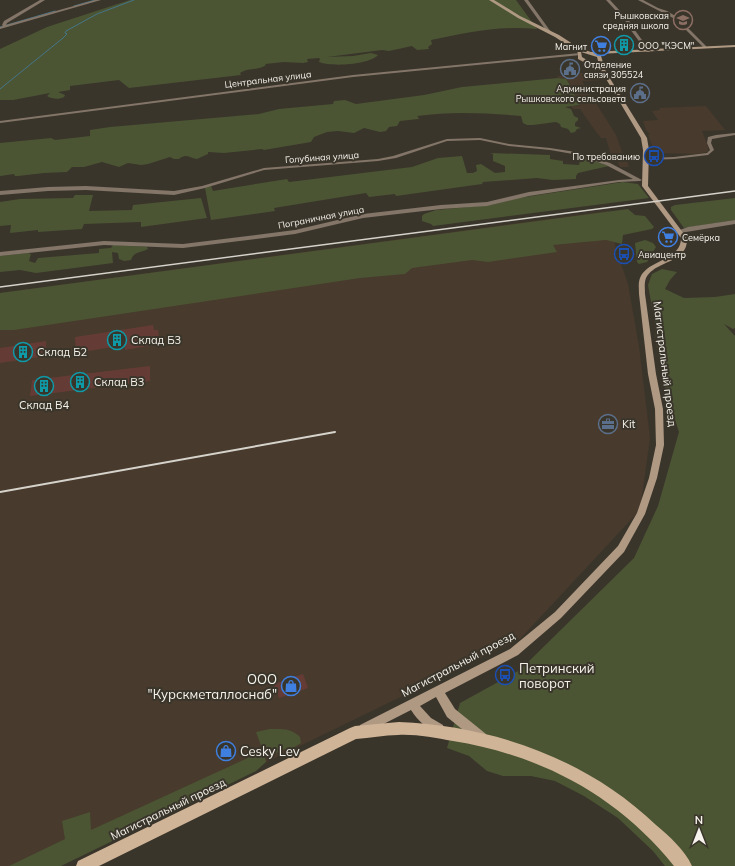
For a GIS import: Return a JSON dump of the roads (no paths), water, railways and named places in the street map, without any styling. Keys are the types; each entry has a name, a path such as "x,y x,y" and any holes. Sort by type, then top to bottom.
{"main road":[{"path":"491,0 519,17 549,32 577,50 598,56 604,72 642,133 646,144 647,158 644,174 641,180 646,189 680,231"},
{"path":"581,57 594,61 603,54 612,53 735,46"},
{"path":"577,50 581,57 604,72"},
{"path":"581,57 591,53 612,53"},
{"name":"Магистральный проезд","path":"83,866 499,661 526,644 558,615 621,549 641,514 654,478 660,445 659,409 652,374 642,294 643,281 649,270 680,251 685,241 680,231"},
{"path":"438,691 451,713 482,739"},
{"path":"413,704 418,714 429,724 449,734"},
{"path":"355,733 399,728 419,729 482,739 520,750 554,764 595,785 641,820 666,844 684,866"}],"street":[{"path":"5,25 5,22 44,0"},
{"path":"0,28 5,25 99,0"},
{"path":"526,0 549,32"},
{"path":"608,0 631,24 632,29 648,51"},
{"path":"640,0 676,18 705,47"},
{"name":"Центральная улица","path":"0,122 338,78 539,58 570,56 581,57"},
{"path":"647,158 657,159 708,154 712,150 709,143 710,138 735,134"},
{"name":"Голубиная улица","path":"0,193 79,188 174,193 203,187 264,169 378,160 394,157 441,142 464,139 486,139 518,146 564,151 608,164 641,180"},
{"name":"Пограничная улица","path":"0,254 104,243 183,246 295,232 363,216 441,207 487,204 529,194 619,181 641,180"},
{"path":"680,231 735,222"}],"waterway":[{"path":"74,6 95,0"},
{"path":"0,89 63,38 67,34 65,33 66,31 97,14 134,0"},
{"path":"0,27 55,11"}],"railway":[{"path":"0,287 735,191"},
{"path":"0,492 335,432"}],"place":[{"name":"Рышковская средняя школа","path":"683,20"},
{"name":"ООО \"КЭСМ\"","path":"624,45"},
{"name":"Магнит","path":"601,46"},
{"name":"Отделение связи 305524","path":"570,69"},
{"name":"Администрация Рышковского сельсовета","path":"640,93"},
{"name":"По требованию","path":"654,156"},
{"name":"Семёрка","path":"668,237"},
{"name":"Авиацентр","path":"624,254"},
{"name":"Склад Б3","path":"117,340"},
{"name":"Склад Б2","path":"23,352"},
{"name":"Склад В3","path":"80,382"},
{"name":"Склад В4","path":"44,386"},
{"name":"Kit","path":"608,424"},
{"name":"Петринский поворот","path":"505,675"},
{"name":"ООО \"Курскметаллоснаб\"","path":"291,686"},
{"name":"Cesky Lev","path":"226,751"}]}
